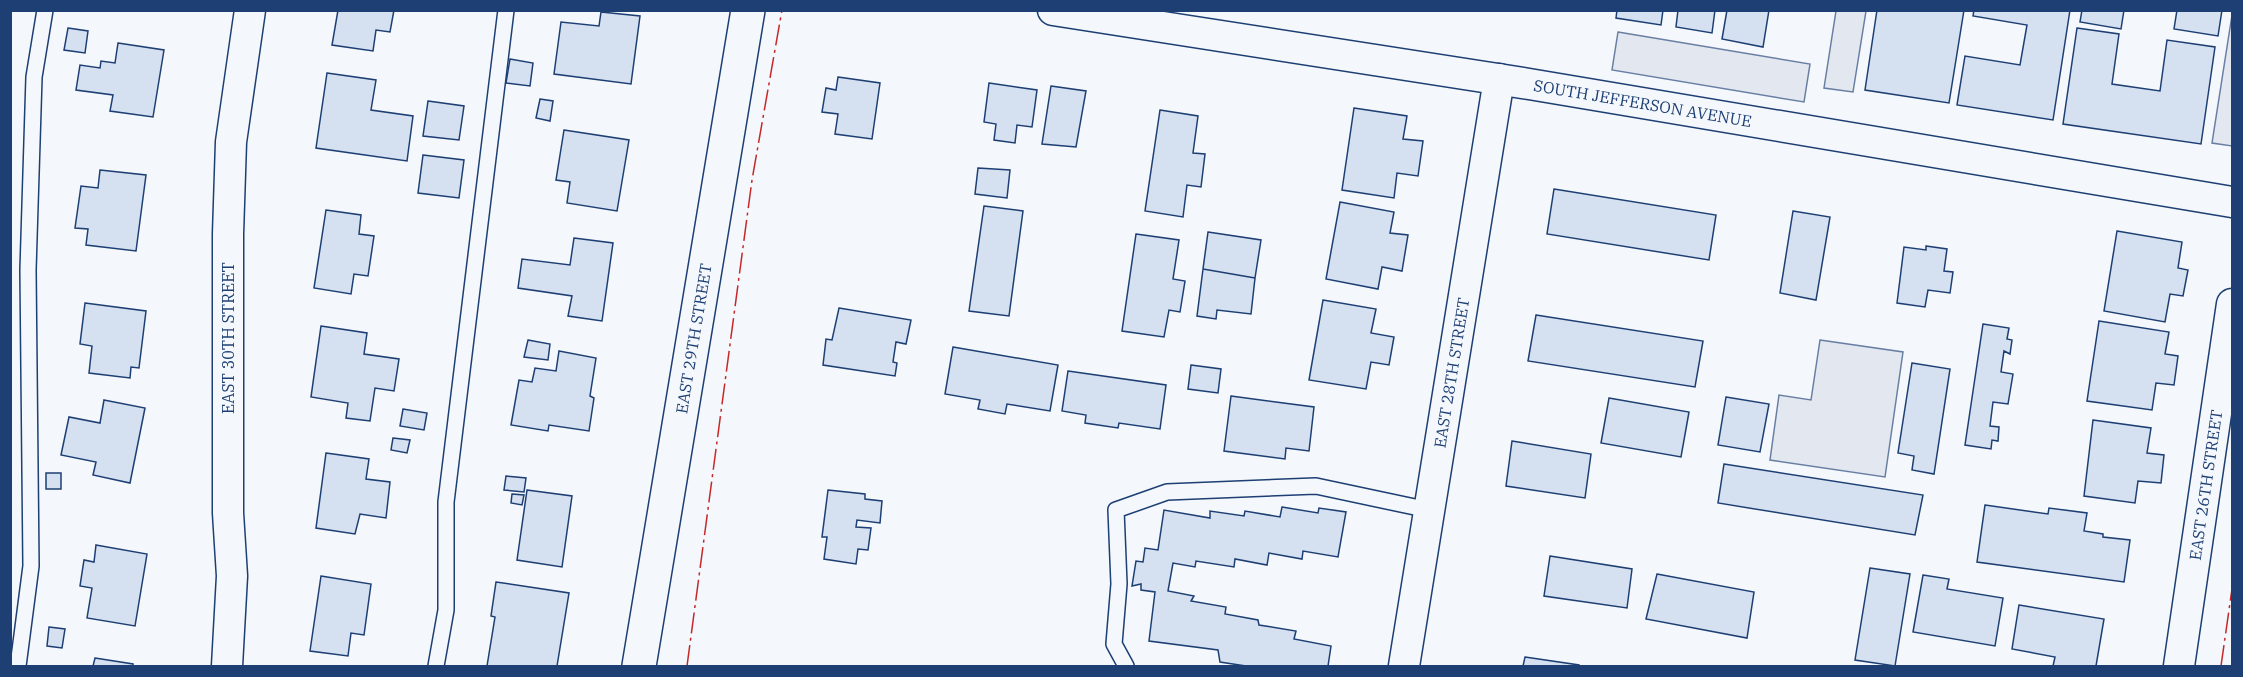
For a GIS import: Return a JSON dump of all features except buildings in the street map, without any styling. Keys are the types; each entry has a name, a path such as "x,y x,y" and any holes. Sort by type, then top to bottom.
{"street":[{"name":"EAST 30TH STREET","path":"227,666 232,576 228,501 228,234 231,142 250,10"},
{"name":"EAST 29TH STREET","path":"639,666 748,10"},
{"name":"SOUTH JEFFERSON AVENUE","path":"1053,10 1498,79 2232,202"},
{"name":"EAST 28TH STREET","path":"1404,666 1498,79"},
{"name":"EAST 26TH STREET","path":"2179,666 2232,303"}],"lane":[{"path":"18,666 31,566 28,270 34,77 45,10"},
{"path":"436,666 446,610 446,502 506,10"},
{"path":"1126,666 1114,644 1119,584 1116,510 1167,492 1316,486 1429,510"}],"shaded area":[{"path":"1836,11 1866,11 1853,92 1824,88"},
{"path":"2232,15 2232,146 2212,143"},
{"path":"1618,32 1810,64 1804,102 1612,70"},
{"path":"1820,340 1903,352 1885,477 1770,460 1779,395 1811,400"}],"power":[{"path":"687,666 752,180 782,10"},
{"path":"2221,666 2232,589"}]}
